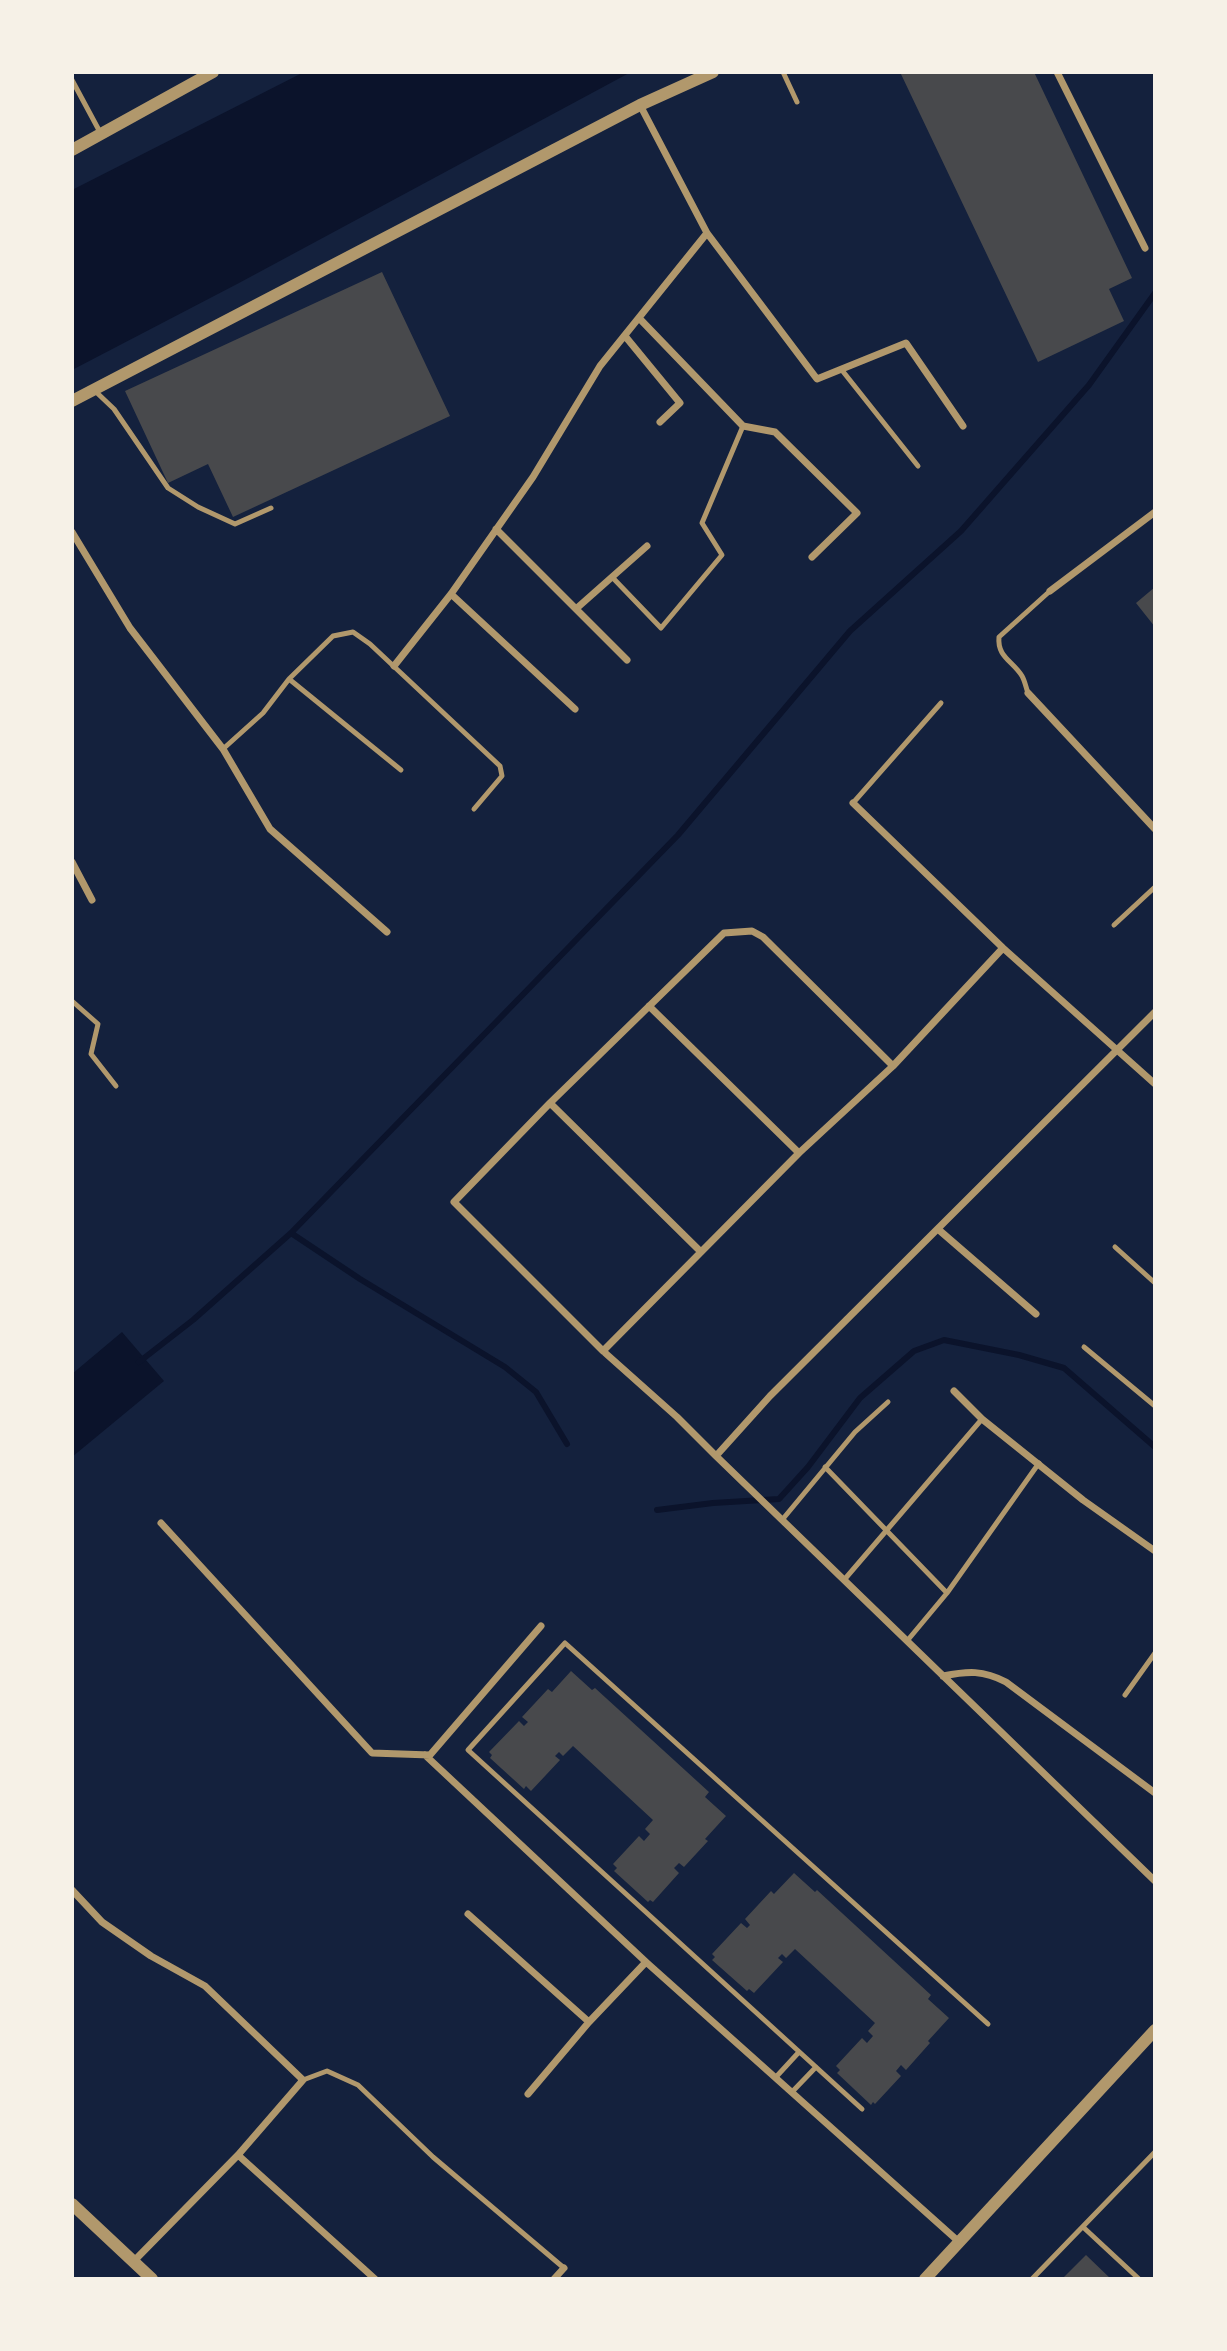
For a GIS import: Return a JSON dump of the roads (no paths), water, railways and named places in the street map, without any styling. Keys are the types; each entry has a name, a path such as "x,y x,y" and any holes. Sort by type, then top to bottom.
{"street":[{"path":"72,150 213,72"},
{"path":"72,401 640,105 713,72"},
{"path":"1057,72 1145,248"},
{"path":"640,105 706,233 817,379 906,344 962,426"},
{"path":"394,666 451,594 533,477 600,366 706,233"},
{"path":"639,318 743,426 775,432 857,513 812,557"},
{"path":"625,335 680,403 660,422"},
{"path":"1050,591 1155,512"},
{"path":"496,529 578,608 627,660"},
{"path":"72,532 130,628 223,749 270,829 387,932"},
{"path":"578,608 647,546"},
{"path":"451,594 575,709"},
{"path":"1028,693 1155,829"},
{"path":"853,803 1003,948 1155,1084"},
{"path":"72,862 92,900"},
{"path":"893,1066 763,937 752,931 724,933 550,1103 454,1202 603,1351 677,1417 1155,1881"},
{"path":"603,1351 799,1153 893,1066 1003,948"},
{"path":"649,1006 799,1153"},
{"path":"716,1456 770,1396 1155,1012"},
{"path":"550,1103 700,1251"},
{"path":"939,1230 1035,1314"},
{"path":"954,1391 982,1419 1083,1500 1155,1551"},
{"path":"161,1523 372,1753 430,1755 541,1626"},
{"path":"943,1676 975,1672 991,1674 1006,1682 1155,1793"},
{"path":"425,1755 646,1962 958,2241"},
{"path":"72,1890 102,1922 151,1956 205,1986 303,2080 238,2155 132,2262"},
{"path":"468,1914 589,2022"},
{"path":"528,2094 589,2022 646,1962"},
{"path":"925,2279 1155,2030"},
{"path":"238,2155 375,2279"},
{"path":"72,2204 152,2279"},
{"path":"554,2279 564,2268"}],"lane":[{"path":"783,72 797,103"},
{"path":"72,80 101,134"},
{"path":"841,369 918,466"},
{"path":"93,390 114,409 168,488 198,507 235,524 271,508"},
{"path":"612,577 661,628 722,555 702,523 743,426"},
{"path":"1028,693 1022,676 1001,653 998,646 999,637 1050,591"},
{"path":"223,749 263,713 289,678 333,636 353,632 394,666 500,766 502,776 474,809"},
{"path":"289,678 401,771"},
{"path":"853,803 941,703"},
{"path":"1114,925 1155,887"},
{"path":"72,1001 98,1024 91,1054 116,1086"},
{"path":"1115,1247 1155,1283"},
{"path":"1084,1347 1155,1406"},
{"path":"782,1520 855,1432 888,1402"},
{"path":"844,1580 982,1419"},
{"path":"907,1641 947,1593 1039,1463"},
{"path":"825,1467 947,1593"},
{"path":"862,2109 468,1749 565,1643 988,2024"},
{"path":"1125,1695 1155,1653"},
{"path":"776,2077 799,2052"},
{"path":"792,2092 816,2067"},
{"path":"303,2080 327,2071 358,2085 433,2157 564,2268"},
{"path":"1032,2279 1155,2152"},
{"path":"1083,2228 1139,2279"}],"water":[{"path":"304,72 631,72 72,370 72,190"},
{"path":"122,1332 164,1381 72,1457 72,1374"}],"waterway":[{"path":"139,1362 193,1320 291,1233 678,835 850,631 961,531 1089,385 1155,293"},
{"path":"291,1233 360,1279 505,1367 536,1392 567,1444"},
{"path":"657,1510 779,1499 808,1467 860,1398 914,1351 944,1340 1019,1355 1064,1368 1155,1447"}]}
